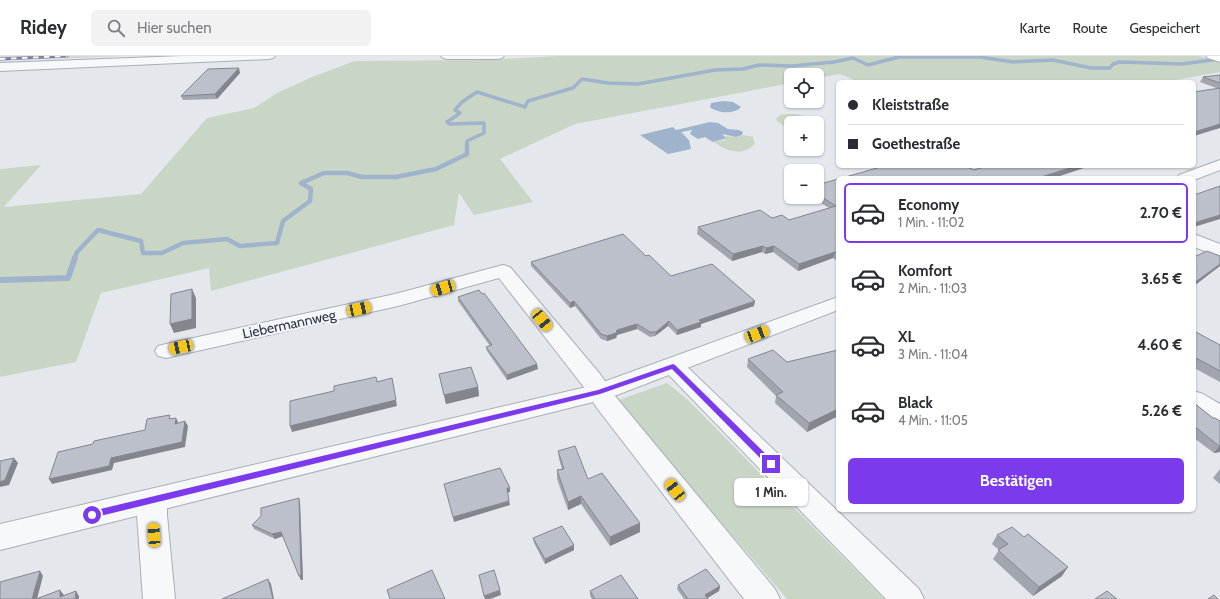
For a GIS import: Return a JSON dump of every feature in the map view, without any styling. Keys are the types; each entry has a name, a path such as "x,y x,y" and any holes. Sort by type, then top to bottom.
{"street":[{"path":"0,67 269,56"},
{"path":"447,56 498,56"},
{"path":"1190,176 1220,165"},
{"path":"1196,241 1220,250"},
{"name":"Liebermannweg","path":"166,351 398,300 503,271 600,392"},
{"path":"0,537 600,392 673,366 836,304"},
{"path":"673,366 908,599"},
{"path":"600,392 606,402 704,526 764,599"},
{"path":"1196,401 1220,415"},
{"path":"153,500 152,514 159,599"}],"shaded area":[{"path":"0,56 123,56 0,61"}],"green space":[{"path":"558,56 1199,56 1220,63 1220,72 1175,80 854,80 840,74 824,77 824,68 784,68 784,84 575,124 500,159 533,202 474,215 459,193 454,225 211,291 209,268 101,293 76,362 0,377 0,169 41,165 4,207 141,194 207,118 254,108 277,93 312,77 355,61 488,60"},
{"path":"796,114 803,116 784,116 784,125 776,119 780,115"},
{"path":"744,135 753,137 755,144 745,150 729,150 714,142 725,140 726,136 735,137"},
{"path":"667,383 688,400 884,599 787,599 616,401"}],"water":[{"path":"723,101 733,102 741,107 738,110 730,112 721,112 710,107 711,103"},
{"path":"710,122 718,123 728,129 739,130 743,132 742,135 736,137 722,134 726,138 713,142 705,137 698,139 690,134 692,130 681,132 689,140 691,149 668,154 640,135 673,127 676,130"}],"building":[{"path":"239,68 215,94 181,96 208,69"},
{"path":"1220,75 1220,83 1203,77"},
{"path":"1220,88 1220,124 1196,131 1196,92"},
{"path":"877,168 970,168 974,170 980,168 1070,168 1044,176 849,176"},
{"path":"836,180 836,206 824,198 824,183"},
{"path":"1220,186 1220,215 1196,222 1196,194"},
{"path":"836,206 836,253 799,264 774,246 766,248 763,246 733,254 698,227 760,210 772,218 782,215 789,220"},
{"path":"623,234 646,256 649,255 671,276 712,264 755,301 699,320 701,322 677,330 669,321 656,332 650,332 637,324 617,330 616,333 607,336 601,334 574,301 570,303 531,262"},
{"path":"1207,251 1220,256 1220,264 1196,282 1196,256"},
{"path":"192,289 192,319 170,324 171,294"},
{"path":"479,290 482,294 484,293 537,364 507,375 486,347 492,345 458,297"},
{"path":"1196,332 1220,345 1220,371 1196,358"},
{"path":"773,350 787,362 836,350 836,410 809,423 776,395 783,392 748,359"},
{"path":"471,367 478,387 444,395 439,374"},
{"path":"376,377 377,382 392,378 396,400 290,426 290,401 334,391 334,386"},
{"path":"1196,405 1213,418 1220,421 1219,446 1196,428"},
{"path":"170,415 169,419 176,418 175,424 185,421 182,442 111,458 109,466 49,479 58,452 93,444 94,441 145,430 147,419"},
{"path":"575,446 588,479 602,473 640,523 610,537 581,496 568,502 557,470 564,469 558,451"},
{"path":"14,458 5,480 0,482 0,461"},
{"path":"500,468 510,488 507,488 509,501 453,517 444,484"},
{"path":"299,498 301,575 299,576 281,532 272,534 252,525 261,516 261,508"},
{"path":"562,526 574,545 545,559 533,538"},
{"path":"1012,527 1024,537 1028,534 1068,567 1039,587 998,550 1008,544 997,535"},
{"path":"706,569 720,586 705,595 708,599 688,599 678,585"},
{"path":"432,570 445,599 390,599 387,590"},
{"path":"494,570 500,590 484,596 479,575"},
{"path":"40,571 32,599 0,599 0,582"},
{"path":"621,575 638,599 595,599 590,591"},
{"path":"268,579 273,599 222,599"},
{"path":"60,590 60,597 76,591 75,599 36,599"},
{"path":"1107,591 1117,599 1095,599"},
{"path":"1214,595 1218,599 1208,599"}],"waterway":[{"path":"74,259 77,252 98,230 141,241 143,253 162,253 183,243 227,239 240,246 277,243 283,221 310,201 311,189 301,183 324,173 347,173 362,177 396,177 436,169 467,154 467,141 484,133 484,123 450,124 447,122 460,113 455,110 462,102 477,92 525,107 528,101 573,88 582,79 608,83 638,84 715,70 743,69 759,65 792,66 834,62 853,58 868,65 899,57 980,57 1013,62 1053,60 1091,68 1110,68 1113,64 1120,62 1182,64 1220,59"},
{"path":"0,280 68,278 75,258"}],"railway":[{"path":"0,59 67,56"}],"route":[{"path":"92,515 351,451 600,392 673,366 771,464"}]}
